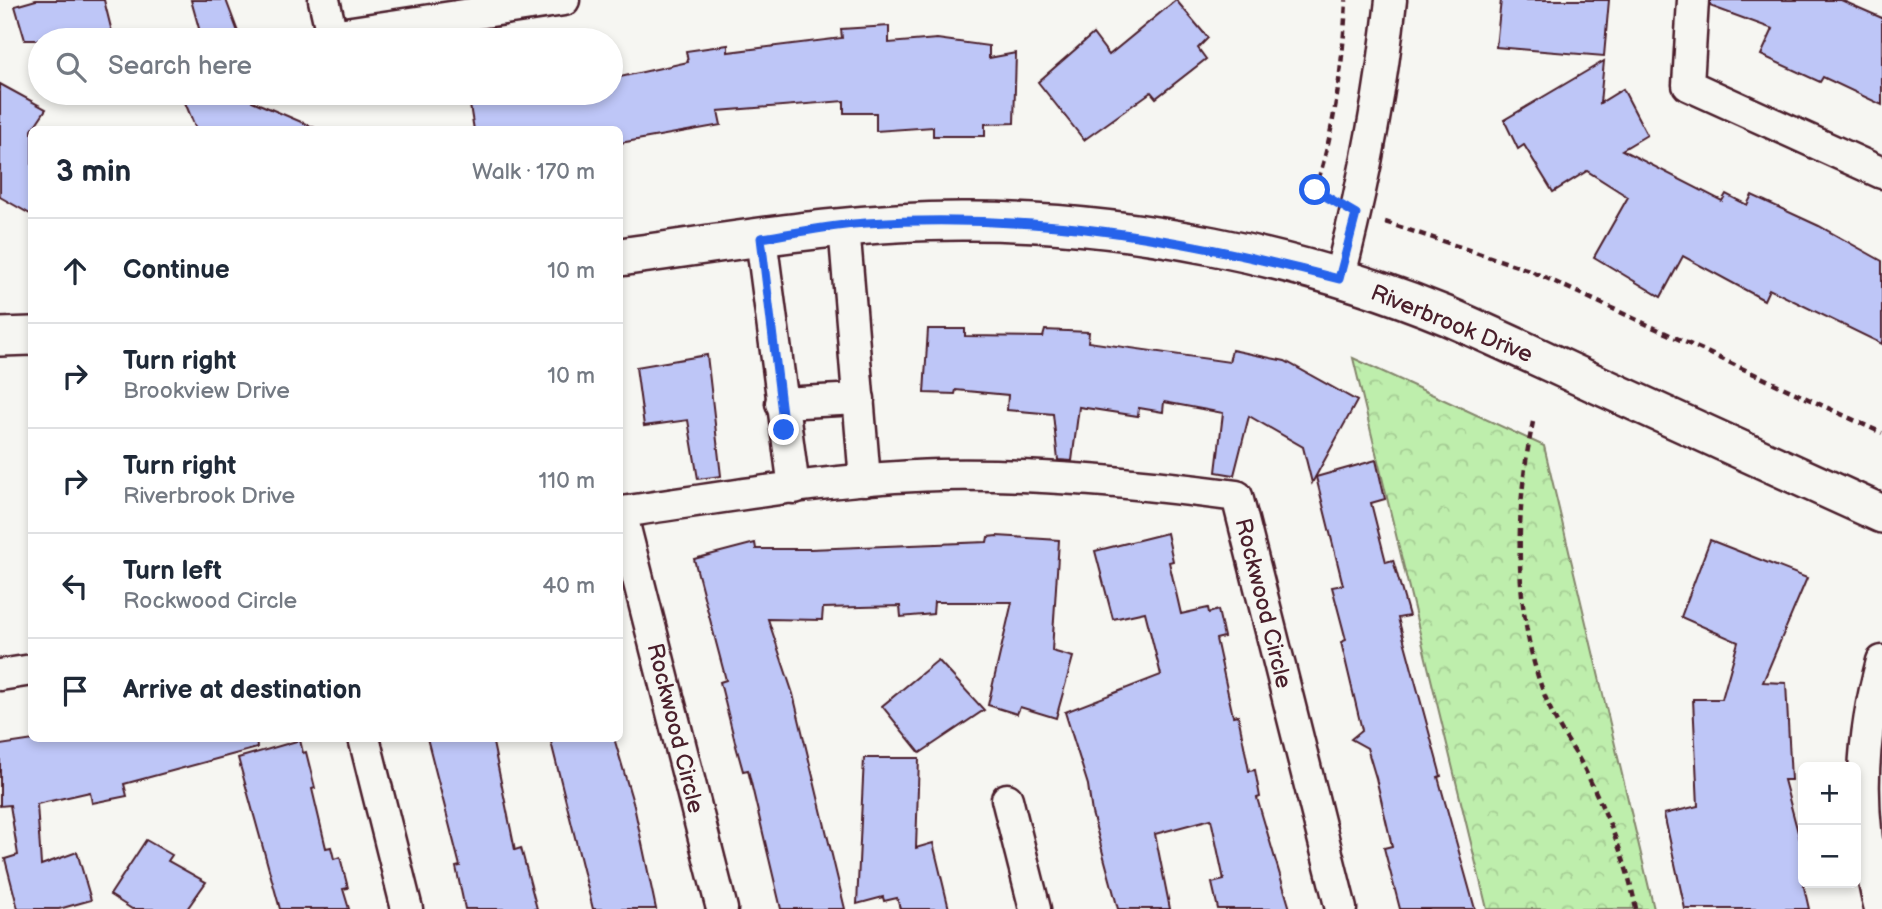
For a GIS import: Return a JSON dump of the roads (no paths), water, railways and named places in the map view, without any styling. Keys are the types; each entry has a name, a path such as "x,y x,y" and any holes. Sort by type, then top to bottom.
{"street":[{"path":"324,0 330,28"},
{"path":"378,28 564,0"},
{"path":"1339,279 1356,214 1383,69 1391,0"},
{"path":"1693,0 1688,85 1882,173"},
{"name":"Riverbrook Drive","path":"623,257 844,226 970,221 1053,225 1139,234 1230,251 1339,279 1446,316 1882,514"},
{"path":"844,226 865,480"},
{"path":"761,238 794,488"},
{"path":"0,337 28,336"},
{"path":"781,403 859,399"},
{"name":"Rockwood Circle","path":"623,512 794,488 939,475 1052,476 1237,496 1341,909"},
{"name":"Rockwood Circle","path":"623,520 722,909"},
{"path":"1880,909 1863,819 1863,760 1870,706 1882,661"},
{"path":"0,675 28,671"},
{"path":"365,742 407,909"},
{"path":"1007,799 1035,909"}]}
